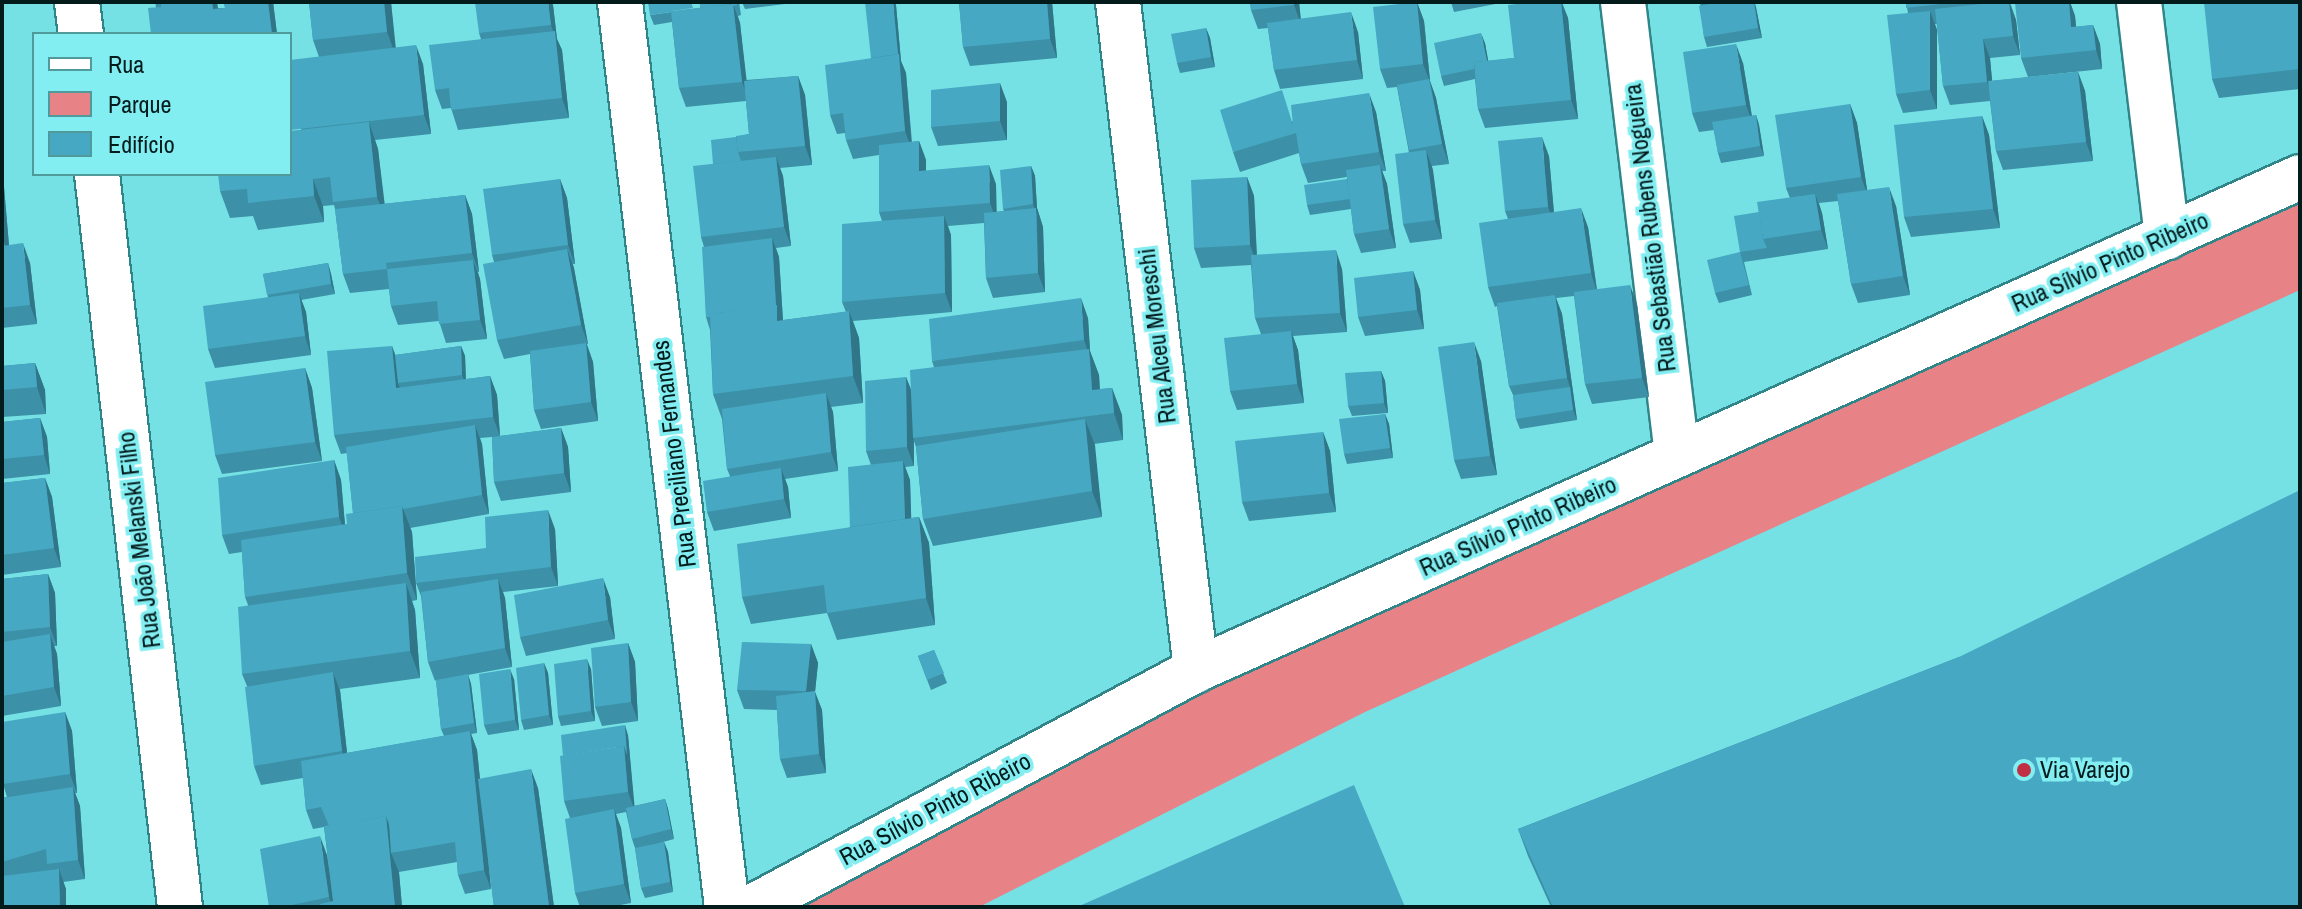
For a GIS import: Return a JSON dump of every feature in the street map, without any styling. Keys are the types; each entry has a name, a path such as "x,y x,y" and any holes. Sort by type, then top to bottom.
{"street":[{"path":"77,2 81,32"},
{"name":"Rua Preciliano Fernandes","path":"620,2 727,907"},
{"name":"Rua Alceu Moreschi","path":"1118,2 1196,670"},
{"name":"Rua Sebastião Rubens Nogueira","path":"1623,2 1677,455"},
{"path":"2139,2 2167,237"},
{"name":"Rua João Melanski Filho","path":"97,176 180,907"},
{"name":"Rua Sílvio Pinto Ribeiro","path":"752,907 1196,670 2300,177"}],"green space":[{"path":"2300,192 2300,290 1365,712 979,907 791,907 1199,688"}],"building":[{"path":"161,2 212,2 213,9 225,8 224,2 268,2 272,32 151,32 148,8 161,7"},
{"path":"309,2 384,2 387,32 313,40"},
{"path":"475,2 548,2 551,25 479,33"},
{"path":"648,2 691,2 693,8 650,15"},
{"path":"700,2 737,2 737,5 700,8"},
{"path":"865,2 893,2 898,54 871,58"},
{"path":"959,2 1047,2 1050,39 963,47"},
{"path":"1250,2 1294,2 1294,5 1251,10"},
{"path":"1417,2 1423,64 1380,69 1373,7"},
{"path":"1561,2 1571,100 1478,109 1474,62 1514,58 1508,5"},
{"path":"1754,2 1758,28 1704,37 1699,6"},
{"path":"1906,2 1958,2 1906,8"},
{"path":"2009,2 2013,36 1983,39 1987,82 1943,86 1935,9"},
{"path":"2069,2 2071,27 2093,25 2096,50 2021,58 2015,3"},
{"path":"2204,2 2300,2 2300,69 2212,79"},
{"path":"733,4 742,82 679,88 671,11"},
{"path":"1930,11 1930,90 1896,94 1887,15"},
{"path":"1351,12 1357,60 1274,70 1267,23"},
{"path":"1206,28 1211,57 1177,63 1171,34"},
{"path":"555,31 562,98 451,110 449,88 435,90 429,45"},
{"path":"1481,33 1487,61 1474,62 1474,69 1441,76 1434,43"},
{"path":"1736,44 1746,105 1692,113 1683,52"},
{"path":"416,45 424,115 292,130 292,60"},
{"path":"899,54 905,131 846,140 843,113 830,115 825,65"},
{"path":"2078,72 2086,142 1996,151 1988,81"},
{"path":"798,76 805,146 738,152 736,136 749,134 744,81"},
{"path":"1429,79 1442,144 1409,150 1397,85"},
{"path":"1000,83 1000,121 931,127 931,90"},
{"path":"1282,90 1293,125 1291,105 1369,93 1379,152 1301,164 1296,133 1233,152 1220,110"},
{"path":"1850,104 1861,177 1786,188 1775,115"},
{"path":"1756,115 1760,146 1718,153 1712,122"},
{"path":"1982,116 1993,209 1904,217 1894,125"},
{"path":"369,122 377,197 333,202 330,177 313,179 314,196 248,203 247,189 220,191 218,176 292,176 292,131"},
{"path":"736,137 741,161 713,164 711,140"},
{"path":"1542,137 1548,207 1505,211 1498,141"},
{"path":"919,141 919,171 989,165 990,203 879,212 879,145"},
{"path":"1426,150 1435,220 1403,224 1395,154"},
{"path":"776,157 784,227 701,237 693,166"},
{"path":"1380,165 1389,229 1354,234 1346,170"},
{"path":"1031,166 1033,204 1003,209 1000,170"},
{"path":"1247,177 1250,245 1194,248 1191,180"},
{"path":"560,179 568,245 492,255 483,189"},
{"path":"1347,179 1350,199 1307,205 1304,185"},
{"path":"1889,187 1903,276 1851,284 1837,194"},
{"path":"1815,194 1821,230 1763,239 1757,202"},
{"path":"465,195 472,253 386,263 387,269 343,274 335,209"},
{"path":"1036,208 1038,273 986,278 984,213"},
{"path":"1581,208 1591,273 1488,287 1479,223"},
{"path":"1759,212 1767,248 1740,252 1734,216"},
{"path":"944,216 945,293 842,302 842,224"},
{"path":"772,238 776,306 706,317 702,247"},
{"path":"23,243 30,305 2,308 2,246"},
{"path":"567,249 581,325 497,340 483,264"},
{"path":"1336,250 1340,313 1255,318 1251,255"},
{"path":"1740,252 1749,285 1715,293 1707,260"},
{"path":"473,260 480,320 439,324 437,301 391,306 387,269"},
{"path":"328,263 331,284 267,295 263,274"},
{"path":"1413,271 1417,310 1358,317 1354,278"},
{"path":"1630,285 1642,378 1585,384 1574,292"},
{"path":"299,293 305,336 208,349 203,306"},
{"path":"1555,295 1567,378 1509,386 1497,303"},
{"path":"1081,298 1084,340 932,361 929,319"},
{"path":"777,305 777,321 849,311 853,376 713,394 710,314"},
{"path":"1291,331 1297,384 1230,391 1224,338"},
{"path":"1474,342 1490,456 1454,460 1438,347"},
{"path":"586,343 591,402 534,410 530,351"},
{"path":"392,346 396,388 490,376 493,417 334,435 327,351"},
{"path":"461,346 462,375 398,383 395,355"},
{"path":"1089,349 1092,390 1112,388 1114,413 913,438 910,370"},
{"path":"35,363 37,387 2,390 2,366"},
{"path":"305,368 315,442 215,455 205,382"},
{"path":"1381,371 1384,403 1348,406 1345,373"},
{"path":"906,377 907,447 866,451 865,381"},
{"path":"1570,387 1573,410 1516,419 1513,395"},
{"path":"826,393 831,452 727,469 722,409"},
{"path":"1385,414 1390,448 1344,454 1339,419"},
{"path":"40,418 44,455 2,459 2,422"},
{"path":"1085,419 1092,491 923,519 916,446"},
{"path":"475,425 482,495 403,509 402,506 353,513 346,447"},
{"path":"561,428 564,473 494,482 492,437"},
{"path":"1323,432 1329,493 1242,502 1235,441"},
{"path":"334,460 339,517 222,535 218,478"},
{"path":"903,461 905,519 850,527 848,467"},
{"path":"781,468 784,499 707,512 703,481"},
{"path":"45,478 54,548 2,555 2,483"},
{"name":"Via Varejo","path":"2300,490 2300,907 1553,907 1518,829 1959,657"},
{"path":"402,506 407,573 245,597 241,540 347,524 346,514"},
{"path":"548,510 551,567 416,583 415,557 486,548 485,517"},
{"path":"919,517 926,598 827,613 824,585 742,597 737,544"},
{"path":"48,574 50,627 2,632 2,579"},
{"path":"603,578 608,620 520,637 514,595"},
{"path":"498,579 505,648 428,662 421,592"},
{"path":"406,583 410,651 242,674 238,607"},
{"path":"50,634 54,687 2,696 2,642"},
{"path":"742,642 811,644 806,691 737,690"},
{"path":"628,643 631,702 595,707 591,648"},
{"path":"934,650 944,673 927,680 918,656"},
{"path":"587,659 591,711 558,716 554,664"},
{"path":"544,663 549,715 521,720 516,668"},
{"path":"510,669 515,720 484,725 479,674"},
{"path":"333,672 342,751 254,766 245,687"},
{"path":"468,674 474,723 441,729 436,680"},
{"path":"815,691 819,754 780,759 776,696"},
{"path":"65,712 70,774 3,784 2,722"},
{"path":"625,725 627,755 624,746 563,756 561,735"},
{"path":"470,731 484,870 458,875 455,842 391,853 386,816 329,826 321,807 306,810 301,761"},
{"path":"624,746 628,792 564,801 560,756"},
{"path":"531,769 549,906 494,907 478,779"},
{"path":"1354,785 1405,907 1077,907"},
{"path":"73,787 78,860 47,864 46,849 2,862 2,798"},
{"path":"665,799 671,829 632,839 626,808"},
{"path":"614,809 624,884 575,893 565,819"},
{"path":"386,816 395,907 320,907 320,904 333,901 324,826"},
{"path":"320,836 329,897 269,907 260,849"},
{"path":"664,842 670,882 641,888 635,848"},
{"path":"59,869 60,907 2,907 2,876"}],"place":[{"name":"Via Varejo","path":"2024,770"}]}
